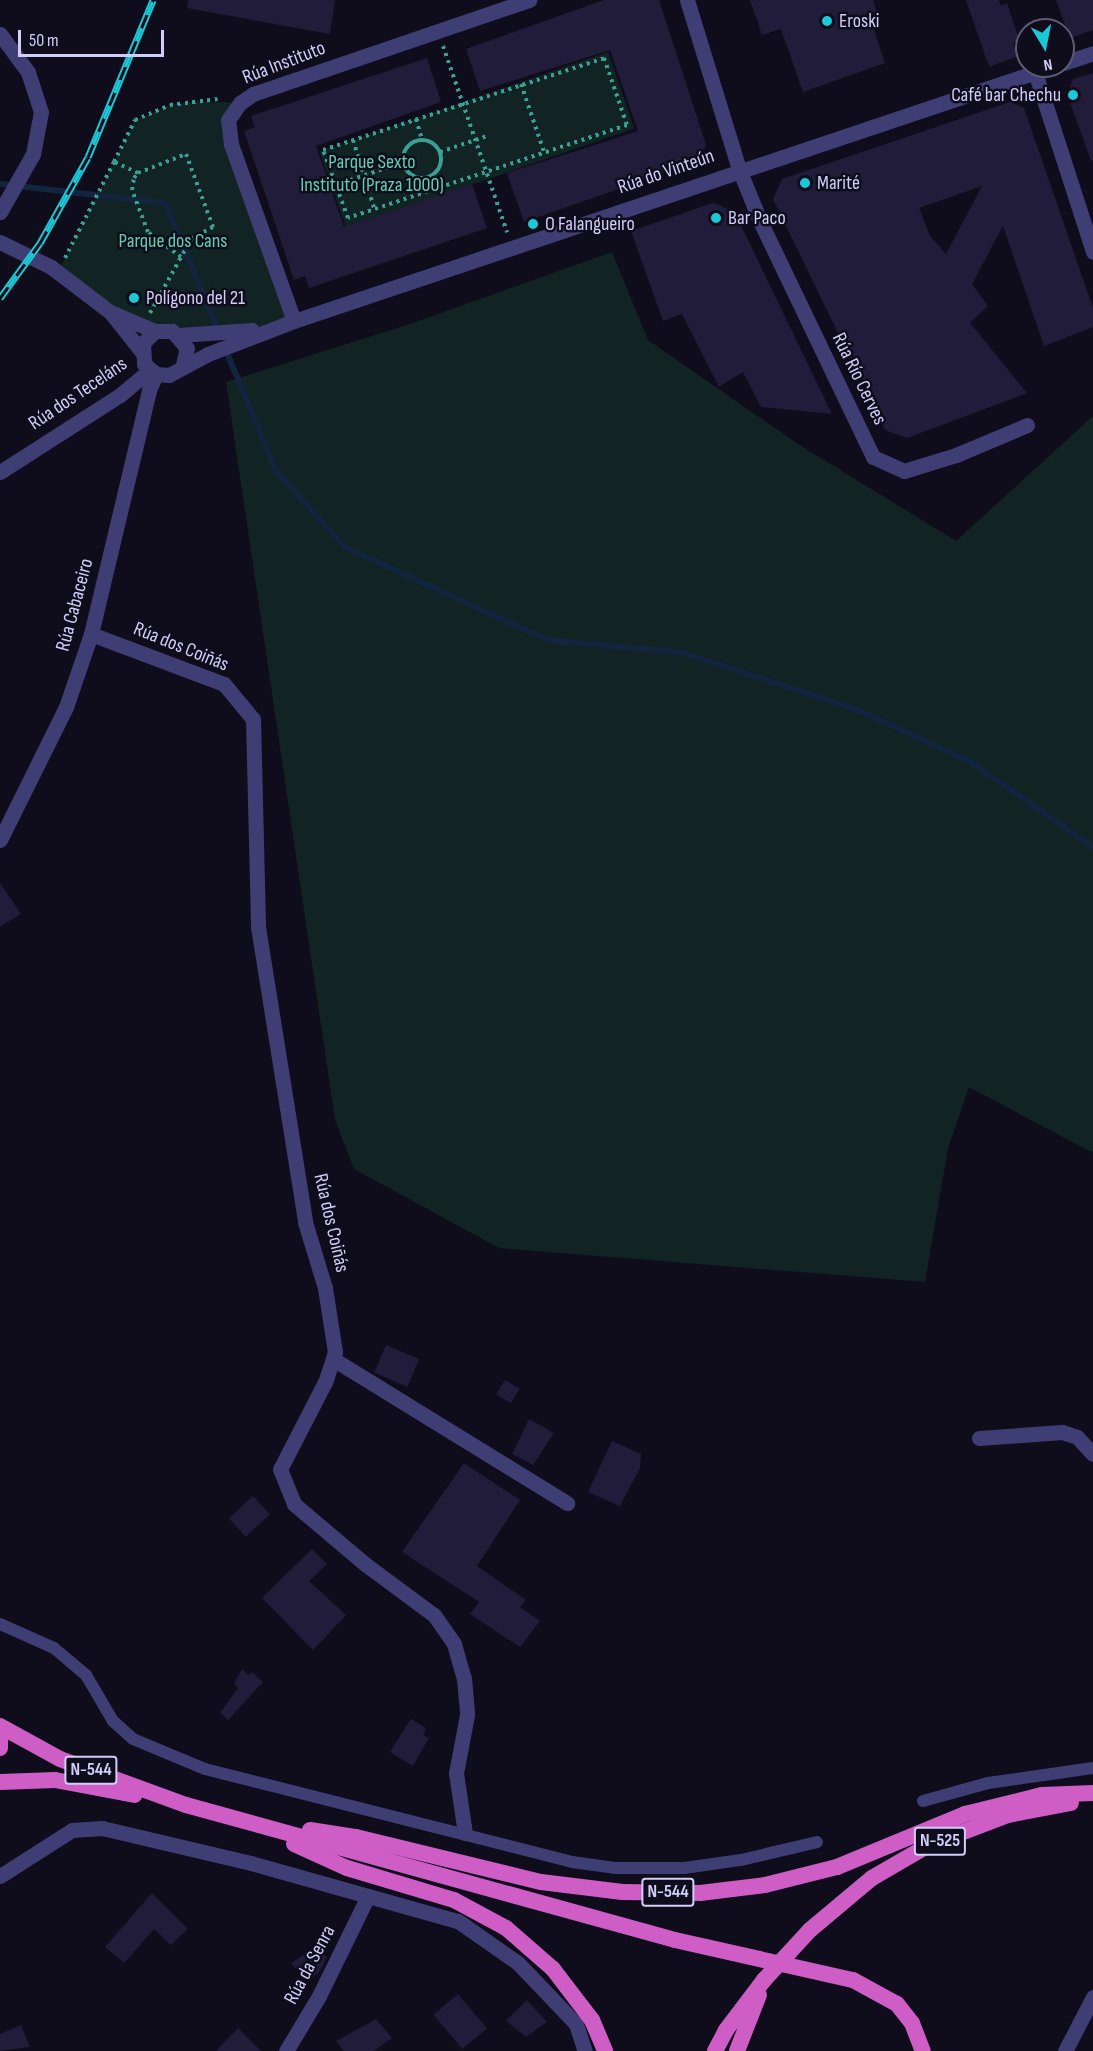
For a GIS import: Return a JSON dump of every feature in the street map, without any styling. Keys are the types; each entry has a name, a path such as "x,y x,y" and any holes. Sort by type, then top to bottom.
{"highway":[{"name":"N-544","path":"0,1726 60,1759 186,1805 717,1951 853,1980 897,2004 912,2024 923,2051"},
{"path":"0,1737 0,1748"},
{"name":"N-544","path":"0,1782 55,1780 186,1805"},
{"name":"N-544","path":"235,1819 356,1837 541,1882 622,1892 700,1893 765,1886 837,1867 965,1814 1042,1796 1093,1793"},
{"name":"N-525","path":"715,2051 764,1980 810,1930 872,1878 929,1845 1008,1815 1093,1798"},
{"name":"N-544","path":"235,1819 347,1868 454,1900 506,1928 553,1969 592,2020 606,2051"},
{"path":"737,2051 764,1980"}],"street":[{"name":"Rúa Instituto","path":"294,321 231,144 228,120 240,103 253,94 529,0"},
{"path":"687,0 739,169"},
{"path":"0,34 28,72 41,112 33,154 0,212"},
{"path":"1075,59 1093,53"},
{"name":"Rúa do Vinteún","path":"294,321 739,169 1017,78"},
{"path":"1037,78 1093,252"},
{"name":"Rúa Río Cerves","path":"739,169 760,221 873,457 904,471 956,455 1028,425"},
{"path":"0,242 58,272 111,312 155,331 172,331 179,335 187,348 183,365"},
{"path":"111,312 141,351 153,372 169,375 183,365 294,321"},
{"path":"179,335 244,332 294,321"},
{"path":"141,351 155,331"},
{"name":"Rúa dos Teceláns","path":"0,472 120,396 153,372"},
{"name":"Rúa Cabaceiro","path":"1,838 66,706 91,634 153,372"},
{"name":"Rúa dos Coiñás","path":"91,634 224,684 253,719 258,927 305,1221 325,1288 333,1359 325,1382 280,1469 294,1504 365,1564 434,1615 454,1644 464,1678 467,1715 456,1773 465,1833"},
{"path":"333,1359 567,1503"},
{"path":"979,1438 1062,1432 1077,1437 1093,1454"},
{"path":"0,1876 72,1830 102,1828 251,1863 458,1921 518,1963 576,2024 585,2051"},
{"name":"Rúa da Senra","path":"286,2051 319,1996 368,1896"},
{"path":"1065,2051 1093,1997"}],"lane":[{"path":"0,1624 54,1648 86,1675 112,1721 133,1739 205,1768 572,1862 615,1868 684,1868 741,1860 817,1842"},
{"path":"923,1801 988,1783 1093,1768"}],"path":[{"path":"437,30 512,247"},
{"path":"604,58 627,125 348,218 324,150 463,104 604,58"},
{"path":"521,84 544,152"},
{"path":"58,272 135,120 170,105 218,99"},
{"path":"416,119 422,140"},
{"path":"441,152 487,136"},
{"path":"353,140 374,208"},
{"path":"422,140 434,143 441,152 441,165 428,178 415,177 403,162 408,144 422,140"},
{"path":"114,162 138,173 186,154 213,227 192,238 157,305"},
{"path":"336,185 403,162"},
{"path":"138,173 132,190 148,232 181,257"}],"green space":[{"name":"Parque Sexto Instituto (Praza 1000)","path":"608,52 634,129 346,228 320,151"},
{"name":"Parque dos Cans","path":"196,101 240,103 228,120 294,321 244,332 155,331 58,272 135,120 170,105"},
{"path":"612,252 648,340 798,444 956,541 1093,416 1093,1153 969,1087 948,1148 925,1282 499,1248 354,1169 335,1120 226,382 410,324"}],"building":[{"path":"188,0 335,0 330,34 187,8"},
{"path":"604,0 659,0 706,145 696,162 524,222 507,173 638,131 610,50 480,91 466,49"},
{"path":"750,0 873,0 881,24 873,27 885,63 803,92 781,29 762,35"},
{"path":"966,0 999,0 1001,6 1007,3 1015,27 1015,43 1013,43 1015,57 989,67"},
{"path":"1056,0 1093,0 1093,30 1075,36 1075,18 1063,18"},
{"path":"427,58 441,102 316,146 344,227 472,184 487,228 309,288 305,276 294,280 244,131 255,127 251,116"},
{"path":"1093,73 1093,160 1091,161 1067,94 1073,79"},
{"path":"1010,102 1024,108 1093,308 1093,327 1044,346 1003,226 972,284 988,306 970,323 1027,393 907,438 885,430 773,199 782,179","holes":["982,186 946,254 930,236 919,208"]},
{"path":"713,203 734,211 832,414 761,407 743,372 719,387 682,314 663,321 631,231"},
{"path":"0,883 21,914 0,927"},
{"path":"386,1345 419,1359 407,1387 374,1373"},
{"path":"505,1380 520,1389 511,1403 496,1395"},
{"path":"529,1419 554,1433 533,1465 512,1454"},
{"path":"612,1441 641,1454 640,1468 620,1506 588,1492"},
{"path":"464,1463 520,1500 477,1566 526,1600 520,1607 540,1621 520,1647 470,1614 479,1602 402,1552"},
{"path":"253,1496 270,1514 246,1537 229,1519"},
{"path":"312,1549 327,1564 309,1581 346,1615 313,1650 262,1598"},
{"path":"242,1669 248,1675 252,1672 263,1682 228,1720 220,1713 238,1688 234,1684"},
{"path":"411,1719 426,1728 423,1735 429,1738 413,1766 390,1752"},
{"path":"152,1893 188,1929 171,1945 154,1929 124,1963 105,1947"},
{"path":"317,1946 327,1957 320,1971 308,1982 291,1963"},
{"path":"458,1994 487,2028 462,2049 433,2015"},
{"path":"527,2000 547,2022 526,2037 506,2021"},
{"path":"376,2019 392,2038 374,2051 344,2051 336,2041"},
{"path":"21,2025 30,2047 0,2051 0,2034"},
{"path":"238,2028 261,2051 216,2051"}],"waterway":[{"path":"0,184 165,203 219,333"},
{"path":"225,348 276,471 345,547 547,640 680,652 858,710 969,761 1093,847"}],"railway":[{"path":"0,298 40,243 88,157 153,0"}],"place":[{"name":"Eroski","path":"827,21"},
{"name":"Café bar Chechu","path":"1073,95"},
{"name":"Marité","path":"805,183"},
{"name":"Bar Paco","path":"716,218"},
{"name":"O Falangueiro","path":"533,224"},
{"name":"Polígono del 21","path":"134,298"}]}
